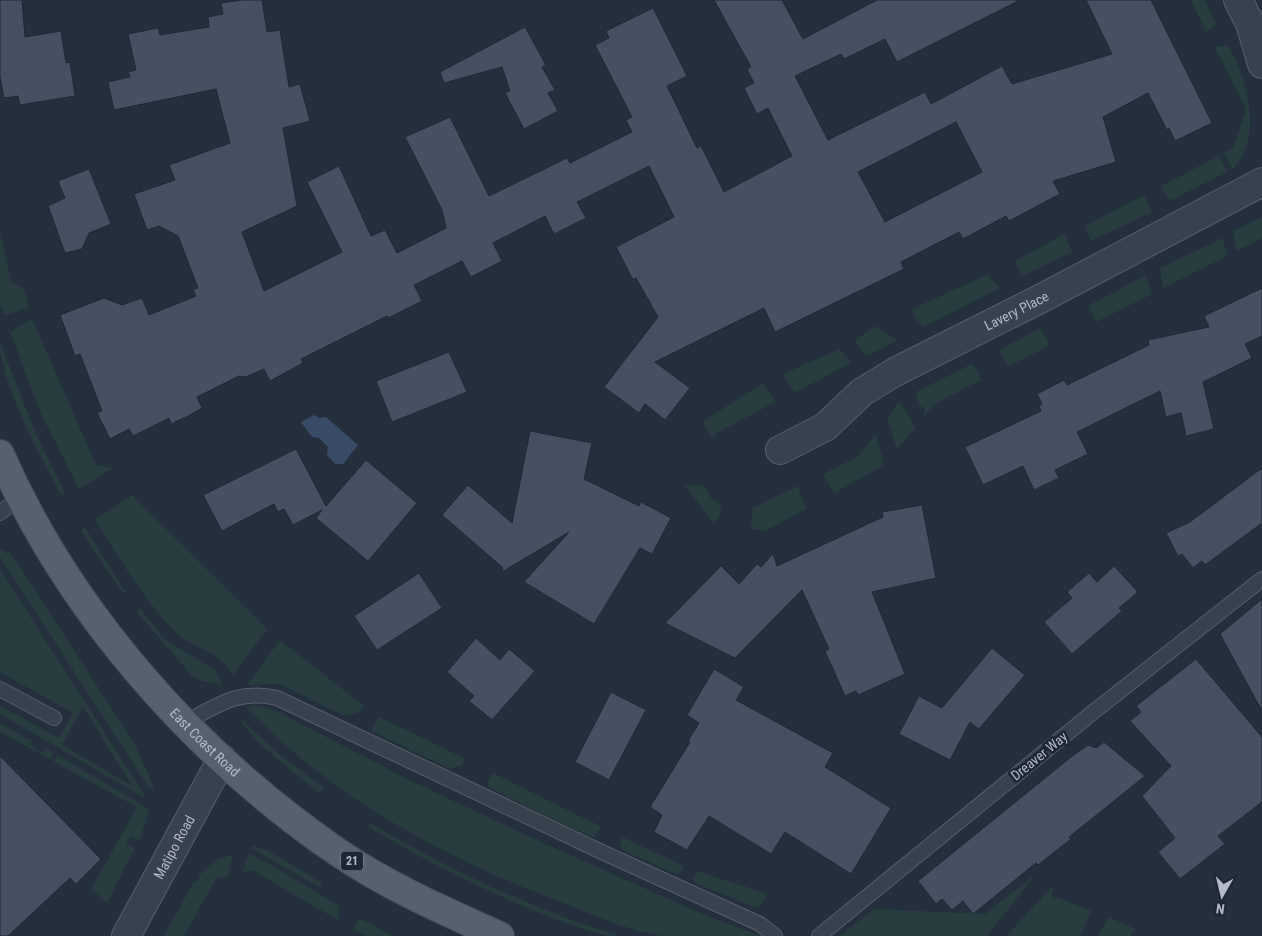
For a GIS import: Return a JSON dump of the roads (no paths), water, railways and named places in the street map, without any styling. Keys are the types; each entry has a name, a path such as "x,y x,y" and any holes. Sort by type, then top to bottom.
{"main road":[{"name":"East Coast Road","path":"0,454 10,506 38,533 87,608 121,652 222,759 282,810 336,851 426,902 500,936"}],"street":[{"path":"1250,20 1262,64"},
{"name":"Lavery Place","path":"780,450 825,427 872,384 1262,182"},
{"name":"Matipo Road","path":"126,936 222,759"}],"lane":[{"name":"Dreaver Way","path":"819,936 1092,713 1262,579"},
{"path":"0,689 54,718"},
{"path":"186,722 233,697 266,695 282,700 586,845 760,924 775,936"}],"water":[{"path":"314,415 319,418 326,417 358,445 343,464 335,464 327,455 328,447 319,438 312,437 301,422"}]}
